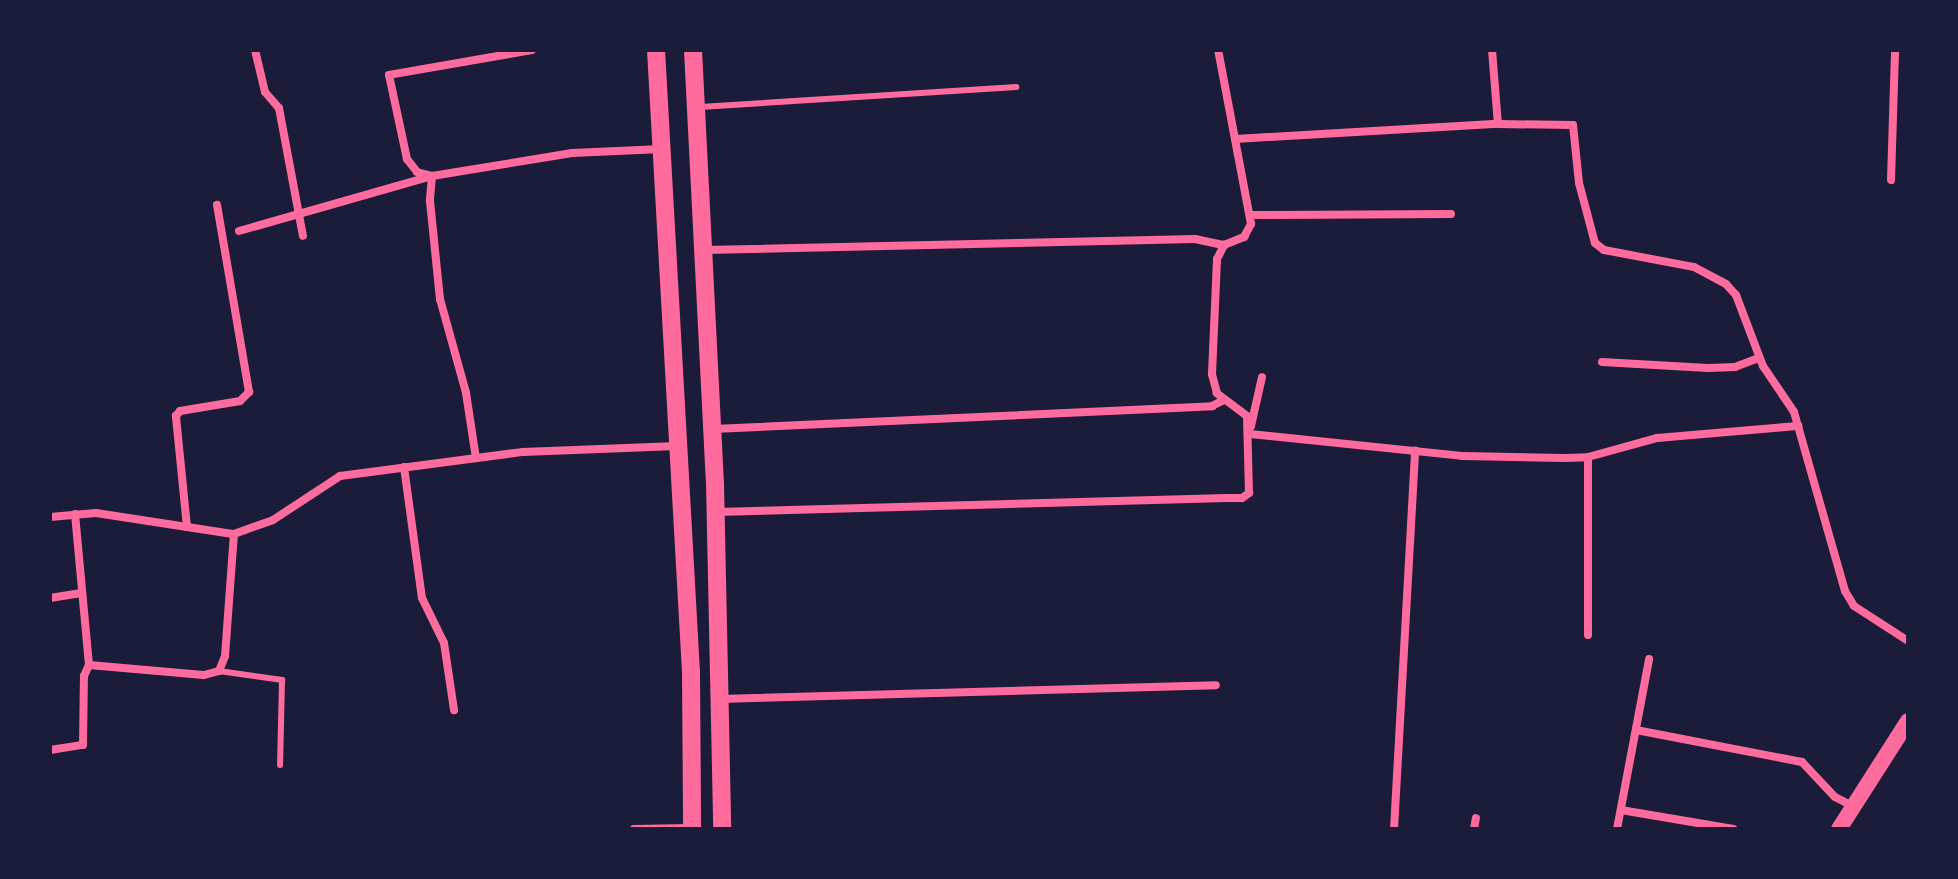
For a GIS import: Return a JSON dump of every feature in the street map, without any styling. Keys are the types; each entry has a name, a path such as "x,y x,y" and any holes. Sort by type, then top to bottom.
{"main road":[{"path":"656,50 691,672 692,828"},
{"path":"693,50 713,429 722,829"},
{"path":"1839,829 1908,721"}],"street":[{"path":"255,50 265,92 279,108 303,236"},
{"path":"432,176 417,172 407,159 389,75 532,50"},
{"path":"705,250 1195,239 1224,245 1244,237 1251,224 1218,50"},
{"path":"1492,50 1498,124"},
{"path":"1891,180 1895,50"},
{"path":"1235,139 1498,124 1573,125 1579,183 1595,243 1604,250 1679,262 1726,284 1743,307 1759,358 1789,402 1845,591 1854,606 1908,641"},
{"path":"239,231 432,176 572,153 662,149"},
{"path":"432,176 430,201 440,299 466,393 476,458"},
{"path":"187,527 176,416 180,411 240,401 249,392 217,205"},
{"path":"1250,215 1451,214"},
{"path":"1224,245 1217,259 1212,374 1217,393 1243,409 1250,430"},
{"path":"1602,362 1708,368 1735,367 1759,358"},
{"path":"716,512 1242,498 1249,493 1250,430 1262,377"},
{"path":"713,429 1212,406 1224,400"},
{"path":"1250,430 1462,456 1588,457 1657,438 1798,426"},
{"path":"50,517 96,513 234,534 273,520 340,476 476,458 678,446"},
{"path":"1394,829 1415,451"},
{"path":"1588,457 1588,635"},
{"path":"404,467 422,598 444,643 454,710"},
{"path":"50,750 83,745 84,676 89,665 75,514"},
{"path":"89,665 204,675 219,671 225,656 234,534"},
{"path":"50,598 80,593"},
{"path":"1617,829 1649,659"},
{"path":"719,699 1216,685"},
{"path":"1636,730 1802,762 1835,797 1853,807"},
{"path":"1621,810 1733,829"},
{"path":"1474,829 1476,818"},
{"path":"634,829 692,828"}],"lane":[{"path":"697,107 1016,87"},
{"path":"219,671 282,680 280,765"}]}
